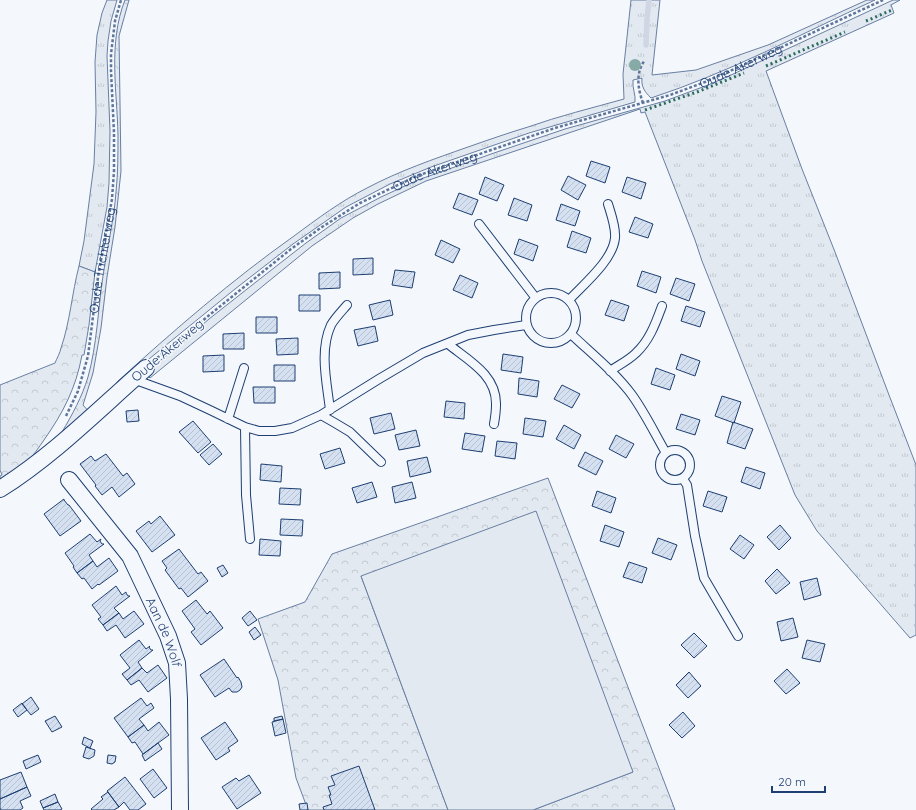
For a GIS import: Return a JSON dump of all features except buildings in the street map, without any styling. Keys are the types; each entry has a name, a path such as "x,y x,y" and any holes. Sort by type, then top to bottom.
{"street":[{"name":"Oude Akerweg","path":"0,489 49,454 146,368"},
{"name":"Aan de Wolf","path":"69,480 130,556 168,636 177,664 180,699 180,810"}],"lane":[{"path":"569,300 600,268 614,246 614,226 608,204"},
{"path":"479,224 535,297"},
{"path":"549,292 563,295 569,300 574,306 576,313 575,328 571,334 558,342 550,343 542,342 535,338 526,325 526,317 530,303 535,297 549,292"},
{"path":"330,410 325,362 326,343 332,324 347,305"},
{"path":"610,371 635,354 643,345 649,336 662,306"},
{"path":"133,379 180,396 245,427 259,431 275,431 292,428 321,415 423,353 468,336 526,325"},
{"path":"571,334 610,371 631,394 639,405 666,453"},
{"path":"448,344 476,366 492,383 496,394 494,424"},
{"path":"228,419 244,368"},
{"path":"321,415 350,432 381,462"},
{"path":"245,427 246,495 250,539"},
{"path":"673,450 686,454 690,467 688,474 682,479 671,480 662,474 660,463 662,457 666,453 673,450"},
{"path":"682,479 687,485 695,536 704,578 738,636"}],"path":[{"name":"Oude Trichterweg","path":"63,420 78,391 88,356 98,277 112,199 114,134 111,54 115,21 121,0"},
{"name":"Oude Akerweg","path":"146,368 291,249 360,203 418,176 554,128 670,96 795,42 883,0"},
{"path":"643,103 639,90 638,79 642,63 645,60"}],"green space":[{"path":"107,0 117,0 111,21 107,56 110,131 109,183 107,207 95,272 79,266 84,241 94,164 96,112 95,62 97,35 102,13"},
{"path":"125,0 129,0 119,36 121,171 101,328 93,373 83,405 90,413 62,434 83,392 91,365 103,276 114,213 118,164 115,50 120,16"},
{"path":"631,0 660,0 652,75 696,70 768,45 867,0 875,0 736,65 680,88 651,98 644,89 642,78 633,80 635,102 529,133 431,167 390,184 346,207 293,244 117,385 117,382 138,363 226,288 311,223 357,193 404,171 455,152 552,119 624,99 623,74"},
{"path":"893,0 900,0 891,5 894,13 766,71 802,169 916,465 916,635 910,638 817,531 795,495 702,261 645,112 641,113 640,109 426,181 378,204 353,218 312,246 150,378 148,376 148,371 209,319 306,243 341,218 381,197 418,180 494,153 565,129 665,101 708,85"},
{"path":"79,266 95,272 84,355 82,355 68,400 51,430 30,459 0,483 0,476 2,475 0,470 0,385 55,363 67,328"},
{"path":"548,478 675,810 533,810 633,772 361,576 448,810 308,810 296,778 278,680 258,619 305,602 332,554"},
{"path":"536,511 633,772 533,810 448,810 361,576"}],"waterway":[{"path":"646,45 649,0"}],"hedge":[{"path":"866,21 892,10"},
{"path":"766,66 845,32"},
{"path":"645,110 697,92 744,73"}]}
